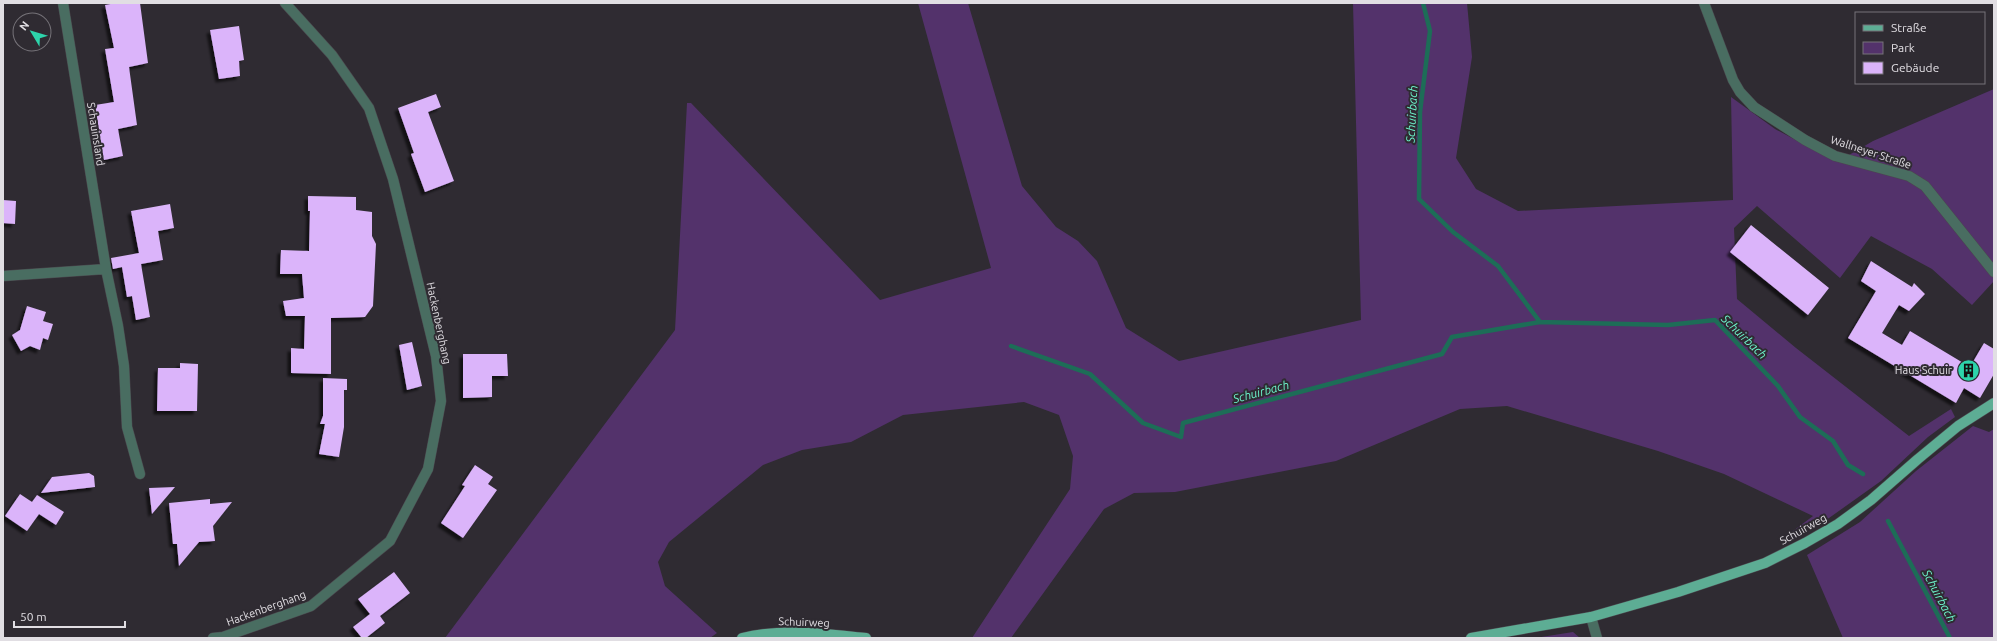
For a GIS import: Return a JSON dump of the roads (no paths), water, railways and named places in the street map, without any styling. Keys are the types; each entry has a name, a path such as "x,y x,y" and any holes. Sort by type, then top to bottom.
{"main road":[{"name":"Schuirweg","path":"1471,638 1591,617 1678,592 1765,563 1806,543 1871,500 1958,426 1994,403"},
{"name":"Schuirweg","path":"742,638 761,634 799,632 866,638"}],"street":[{"name":"Schauinsland","path":"63,3 106,269 118,326 124,366 127,427 140,474"},
{"name":"Hackenberghang","path":"214,638 223,637 311,606 390,541 428,469 441,401 436,356 393,179 368,108 332,56 285,3"},
{"name":"Wallneyer Straße","path":"1704,3 1733,80 1740,92 1754,107 1805,140 1836,156 1909,176 1925,186 1994,272"},
{"path":"3,276 106,269"},
{"path":"1591,617 1597,638"}],"waterway":[{"name":"Schuirbach","path":"1423,3 1430,31 1420,112 1419,199 1453,232 1498,266 1540,322"},
{"name":"Schuirbach","path":"1011,346 1090,374 1143,423 1181,437 1183,423 1442,354 1452,337 1540,322 1668,325 1715,320 1778,386 1800,417 1833,441 1848,465 1863,474"},
{"name":"Schuirbach","path":"1888,521 1950,638"}],"place":[{"name":"Haus Schuir","path":"1968,370"}]}
